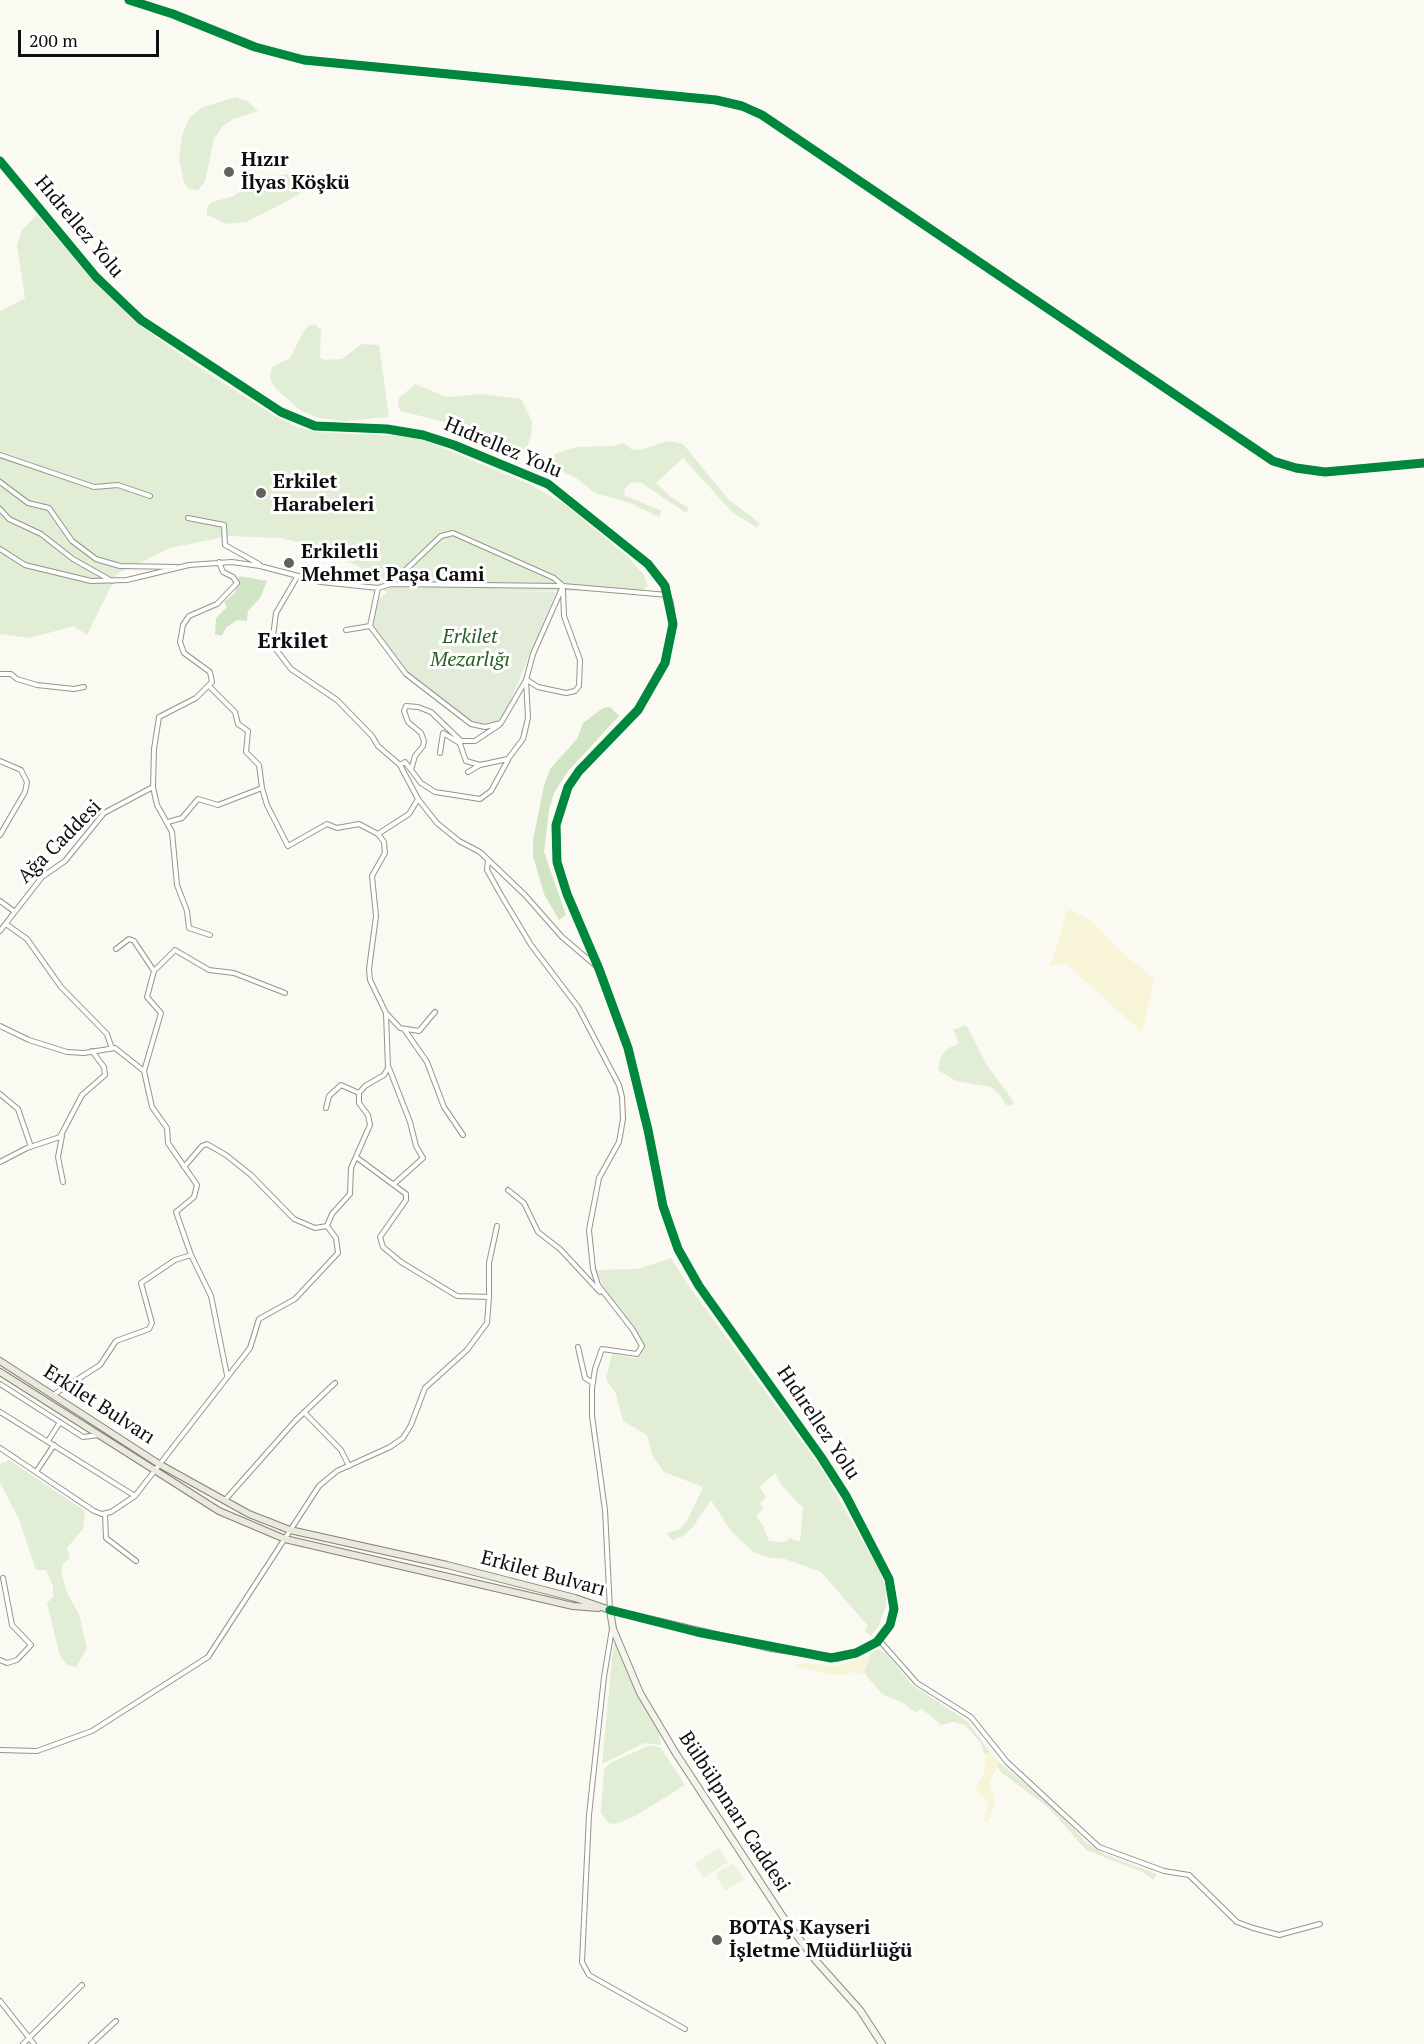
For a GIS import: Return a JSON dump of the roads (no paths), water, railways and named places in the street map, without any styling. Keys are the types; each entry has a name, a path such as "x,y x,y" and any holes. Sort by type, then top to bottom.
{"main road":[{"name":"Erkilet Bulvarı","path":"0,1361 159,1464 224,1501 290,1530 447,1565 575,1598 610,1610"},
{"name":"Erkilet Bulvarı","path":"0,1372 219,1511 285,1539 573,1606 610,1610"}],"street":[{"path":"129,0 173,14 255,47 304,60 705,99 742,106 762,115 1273,461 1296,468 1335,472 1424,463"},
{"name":"Hıdrellez Yolu","path":"0,161 102,284 141,320 274,408 295,420 315,426 387,429 429,436 548,484 652,568 668,595 672,617 672,639 658,678 638,710 575,776 563,798 557,819 555,845 560,873 599,969"},
{"path":"0,455 94,487 118,485 150,496"},
{"path":"0,482 28,502 49,508 72,541 96,559 120,566 180,567"},
{"path":"0,509 9,519 41,534 73,559 112,581"},
{"path":"188,518 224,525 225,545 260,566"},
{"path":"391,584 438,538 449,532 554,578 563,586 564,616 580,660 579,686 575,691 566,693 538,687 526,680"},
{"path":"0,549 25,565 82,580 112,581 180,567 219,562 260,566 297,577 378,588 391,584 563,586 668,595"},
{"path":"210,935 189,928 187,911 177,885 173,837 168,822 157,805 153,787 154,749 159,717 195,698 210,687 213,680 210,672 182,652 180,642 187,618 195,612 222,601 237,584 233,577 221,570 219,562"},
{"path":"297,577 276,613 271,643 291,669 337,700 378,746 400,765 418,799 448,834 480,852 525,895 562,937 599,969"},
{"path":"400,765 405,762 421,783 435,792 480,799 491,791 527,728 526,680 532,654 563,586"},
{"path":"378,588 370,626 406,674 438,696 468,722 481,727 499,725"},
{"path":"346,630 370,626"},
{"path":"0,674 11,674 17,679 37,685 74,689 84,687"},
{"path":"440,753 442,733 459,741 475,741 499,725 526,680"},
{"path":"210,687 235,712 238,724 248,731 246,752 259,765 267,805 288,846 327,824 337,828 359,824 378,834 384,842 386,853 372,876 376,916 369,969 370,980 386,1013 400,1028 419,1030 435,1012"},
{"path":"411,771 415,756 424,741 421,733 408,722 404,711 406,706 418,707 431,712 459,741 466,761 480,765"},
{"path":"468,772 480,765 508,759"},
{"path":"0,761 21,770 27,782 25,792 0,835"},
{"name":"Ağa Caddesi","path":"0,931 42,877 65,861 104,813 153,787"},
{"path":"168,822 182,818 198,799 218,805 262,788"},
{"path":"378,834 409,814 418,799"},
{"path":"488,860 487,870 501,895 531,945 578,1007 621,1091 623,1112 619,1142 615,1153 600,1175 589,1224 593,1269 604,1296"},
{"path":"0,901 15,912"},
{"path":"6,924 27,939 61,987 107,1034 111,1046"},
{"path":"116,949 129,939 134,941 154,971"},
{"path":"227,1376 213,1304 204,1279 191,1256 176,1212 193,1199 197,1185 169,1146 167,1128 152,1107 144,1071 160,1013 147,997 154,971 176,950 209,970 234,973 285,993"},
{"name":"Hıdırellez Yolu","path":"599,969 632,1061 663,1206 673,1236 699,1286 828,1466 871,1542 889,1579 894,1597 892,1620 879,1640"},
{"path":"386,1013 388,1066 410,1122 416,1146 423,1158 394,1184"},
{"path":"0,1026 50,1048 73,1053 111,1046 122,1050 144,1071"},
{"path":"404,1029 427,1062 444,1107 463,1135"},
{"path":"63,1182 58,1157 62,1135 82,1095 105,1075 104,1067 92,1051"},
{"path":"327,1226 332,1214 350,1194 350,1172 370,1125 368,1115 359,1103 359,1093 365,1086 384,1075 388,1066"},
{"path":"326,1108 329,1096 341,1085 359,1093"},
{"path":"0,1094 18,1109 31,1147"},
{"path":"0,1162 31,1147 57,1140 62,1135"},
{"path":"184,1167 202,1146 207,1144 226,1155 251,1175 299,1222 315,1228 327,1226"},
{"path":"356,1157 406,1192 407,1197 380,1237 383,1247 401,1262 457,1296 489,1297"},
{"path":"508,1190 524,1203 538,1232 560,1249 633,1330 642,1348 637,1354 602,1349 592,1383 592,1416 605,1510 610,1610 821,1658 836,1658 856,1653 879,1640 917,1683 970,1717 1002,1757 1099,1847 1164,1871 1190,1875 1236,1922 1253,1928 1279,1935 1320,1924"},
{"path":"0,1448 94,1511 105,1514 135,1496 250,1348 259,1319 295,1299 338,1253 336,1238 327,1226"},
{"path":"0,1750 37,1752 85,1734 110,1721 204,1661 218,1645 319,1486 349,1466 390,1447 406,1434 425,1388 467,1350 487,1323 489,1263 497,1226"},
{"path":"53,1395 100,1365 116,1341 149,1329 152,1323 141,1283 175,1260 191,1256"},
{"path":"578,1347 585,1378 592,1383"},
{"path":"224,1501 304,1412 335,1383"},
{"path":"0,1384 83,1437 99,1436"},
{"path":"0,1412 135,1496"},
{"path":"304,1412 340,1450 349,1466"},
{"path":"48,1441 60,1422"},
{"path":"36,1472 54,1445"},
{"path":"105,1514 106,1538 136,1562"},
{"path":"0,1660 15,1661 31,1645 10,1622 3,1578"},
{"name":"Bülbülpınarı Caddesi","path":"610,1610 613,1629 640,1693 675,1752 787,1923 817,1962 860,2010 882,2044"},
{"path":"613,1629 604,1677 590,1812 583,1966 588,1975 685,2029"},
{"path":"24,2044 82,1985"},
{"path":"0,2001 34,2044"},
{"path":"91,2044 116,2021"}],"place":[{"name":"Hızır İlyas Köşkü","path":"229,172"},
{"name":"Erkilet Harabeleri","path":"261,493"},
{"name":"Erkiletli Mehmet Paşa Cami","path":"289,563"},
{"name":"BOTAŞ Kayseri İşletme Müdürlüğü","path":"717,1940"}],"district":[{"name":"Erkilet","path":"293,642"}],"park label":[{"name":"Erkilet Mezarlığı","path":"470,648"}]}
